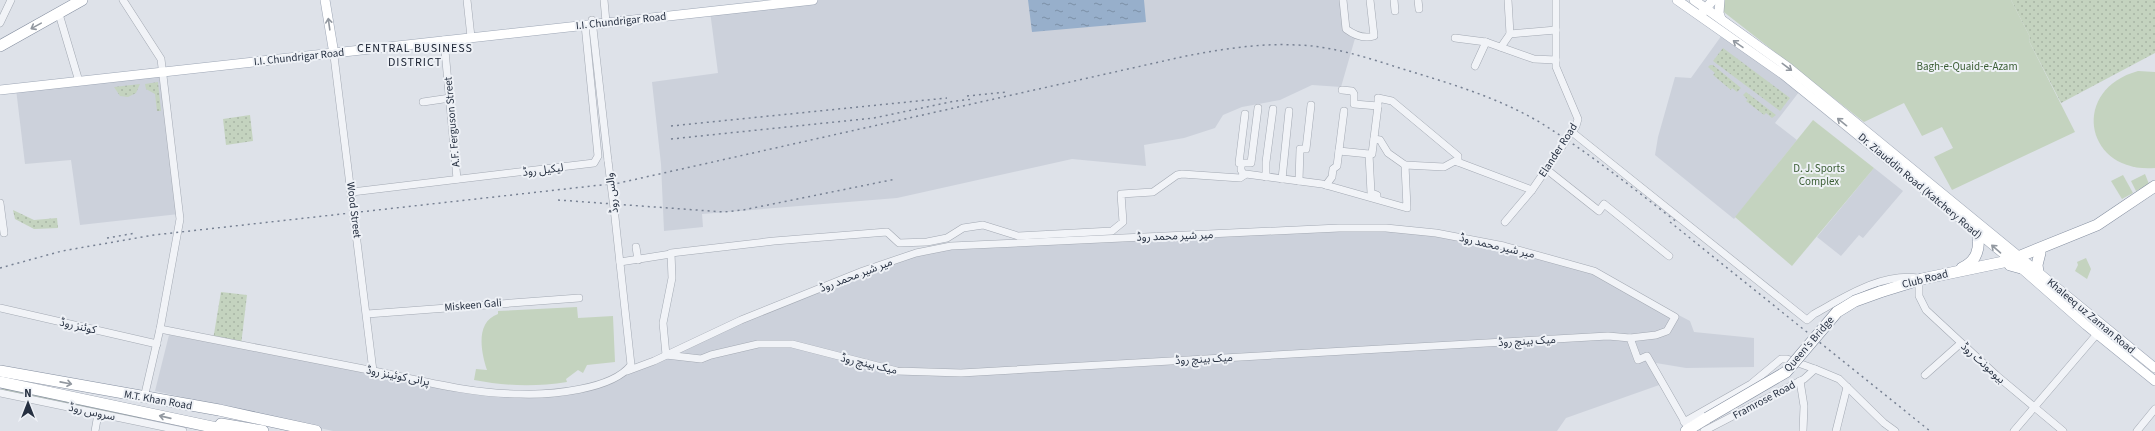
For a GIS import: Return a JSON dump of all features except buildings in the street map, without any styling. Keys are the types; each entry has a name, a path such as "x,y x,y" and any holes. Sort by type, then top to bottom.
{"highway":[{"path":"0,46 82,0"},
{"name":"Club Road","path":"1920,282 1954,272 2021,260 2097,225 2155,186"},
{"name":"Club Road","path":"1885,290 2021,260 2107,223 2155,191"},
{"path":"1954,272 1966,266 1975,257 1979,247 1978,234"},
{"path":"2021,260 2037,266 2038,272"},
{"name":"Queen's Bridge","path":"1686,429 1786,372 1836,312 1850,303 1885,290"},
{"name":"M.T. Khan Road","path":"0,370 144,398 219,410 316,431"},
{"name":"M.T. Khan Road","path":"3,384 184,426 231,431"},
{"path":"219,410 294,431"},
{"path":"184,426 231,424 264,431"}],"main road":[{"path":"327,0 333,51"},
{"name":"I.I. Chundrigar Road","path":"0,90 162,70 590,23 770,1 813,0"},
{"name":"Dr. Ziauddin Road (Katchery Road)","path":"1677,0 1784,75 1978,234 2021,260"},
{"name":"Dr. Ziauddin Road (Katchery Road)","path":"1694,0 1788,68 1944,195 2021,260 2097,334 2155,381"},
{"path":"1700,16 1713,0"},
{"path":"1720,0 1719,13 1721,19"},
{"name":"I.I. Chundrigar Road","path":"333,51 444,40 471,35"},
{"name":"I.I. Chundrigar Road","path":"0,86 162,70"},
{"name":"Khaleeq uz Zaman Road","path":"2021,260 2038,272 2155,368"}],"street":[{"path":"0,23 11,0"},
{"path":"123,0 161,59 180,219 157,344 144,398"},
{"path":"467,0 471,35"},
{"path":"604,0 606,20"},
{"path":"1343,0 1346,29 1356,35 1368,38 1374,36 1370,0"},
{"path":"1394,0 1395,11"},
{"path":"1418,0 1419,9"},
{"name":"Elander Road","path":"1506,222 1532,190 1572,132 1578,119 1556,67 1556,0"},
{"path":"1501,47 1510,34 1508,1"},
{"path":"58,14 78,78"},
{"name":"والس روڈ","path":"590,23 594,35 622,273 629,368"},
{"name":"لیکیل روڈ","path":"352,192 590,164 596,160 598,156 590,23"},
{"path":"1510,34 1556,30"},
{"path":"1455,38 1486,42 1534,59 1556,60"},
{"name":"A.F. Ferguson Street","path":"444,40 457,179"},
{"path":"1475,66 1486,42"},
{"name":"Wood Street","path":"333,51 352,192 373,371"},
{"path":"1342,90 1352,91 1354,104 1378,106"},
{"path":"423,102 450,98"},
{"path":"1339,151 1372,154 1378,98 1392,101 1458,156 1458,162"},
{"path":"1300,181 1300,148 1306,149 1311,105"},
{"path":"1241,163 1251,163 1258,108"},
{"path":"1266,177 1266,162 1273,109"},
{"path":"1282,179 1282,162 1289,111"},
{"path":"1326,185 1332,177 1333,170 1337,166 1344,111"},
{"path":"1244,175 1241,170 1241,163 1239,163 1245,114"},
{"path":"1572,132 1807,320 1814,314 1870,285 1902,277 1920,282"},
{"path":"1374,139 1380,140 1388,153 1405,165 1444,167 1458,162 1532,190"},
{"path":"1369,154 1371,193 1377,195 1377,199"},
{"path":"620,262 774,241 887,232 899,243 927,242 947,238 963,228 983,225 1018,236 1112,231 1123,222 1121,194 1153,192 1177,175 1182,174 1240,178 1246,174 1300,181 1326,185 1407,208 1405,165"},
{"path":"1546,169 1599,211 1604,204 1669,256"},
{"path":"0,203 4,233"},
{"name":"میر شیر محمد روڈ","path":"629,368 666,355 741,320 863,270 934,248 1339,228 1386,228 1436,233 1504,246 1594,271 1675,316 1667,331 1656,335 1630,338"},
{"path":"636,247 638,260"},
{"path":"666,355 663,323 672,278 671,254"},
{"name":"بیومونٹ روڈ","path":"1920,282 1922,304 1961,343 2063,431"},
{"name":"Miskeen Gali","path":"367,314 579,298"},
{"name":"کوئنز روڈ","path":"0,308 157,344"},
{"name":"پرانی کوئینز روڈ","path":"160,329 452,386 520,394 568,391 609,380 625,373 629,368"},
{"path":"2014,431 2097,334"},
{"name":"میک ہینچ روڈ","path":"666,355 701,359 711,355 758,344 792,344 897,371 961,373 1608,336 1630,338"},
{"path":"1630,338 1638,360 1647,356 1686,429 1751,384 1781,359 1787,359 1839,379 1884,424 1895,431"},
{"path":"1925,374 1961,343"},
{"name":"Framrose Road","path":"1704,431 1800,381 1816,369"},
{"path":"1800,381 1804,406 1803,431"},
{"path":"1836,431 1847,387"},
{"name":"سروس روڈ","path":"0,393 98,414 146,418"},
{"path":"2137,431 2155,409"},
{"path":"95,431 98,414"}],"shaded area":[{"path":"813,0 1343,0 1346,29 1356,35 1341,87 1312,85 1280,100 1242,107 1223,115 1215,128 1184,138 1144,145 1146,166 1072,159 897,198 702,214 703,227 664,231 661,164 652,82 718,73 710,11"},
{"path":"1722,35 1799,92 1775,123 1797,140 1734,219 1655,155 1658,137 1675,77 1691,78"},
{"path":"163,72 179,214 80,225 71,160 25,164 16,89"},
{"path":"1874,168 1903,191 1863,238 1859,235 1841,256 1817,237"},
{"path":"1339,228 1436,233 1594,271 1690,321 1694,332 1754,338 1754,367 1686,368 1656,363 1662,384 1566,418 1557,431 333,431 155,391 169,335 374,372 520,394 590,385 863,271 934,248"}],"green space":[{"name":"Bagh-e-Quaid-e-Azam","path":"1713,0 2011,0 2030,37 2029,41 2075,132 1952,190 1934,157 1953,148 1942,127 1922,136 1904,103 1864,122 1711,2"},
{"path":"2011,0 2155,0 2155,53 2061,103 2029,41 2030,37"},
{"path":"1723,48 1790,98 1780,111 1713,61"},
{"path":"1713,65 1741,88 1737,92 1732,88 1731,90 1713,75 1715,73 1708,67"},
{"path":"2138,71 2155,72 2155,168 2131,166 2113,158 2101,145 2094,129 2095,112 2102,95 2116,81"},
{"path":"158,82 161,111 157,111 155,94 146,89 145,84"},
{"path":"140,84 136,93 128,97 120,96 114,87"},
{"path":"1746,92 1776,115 1772,118 1766,113 1764,115 1746,101 1748,100 1743,95"},
{"path":"250,115 253,141 226,145 223,119"},
{"name":"D. J. Sports Complex","path":"1813,120 1874,168 1792,266 1735,217"},
{"path":"2145,174 2149,184 2136,191 2131,181"},
{"path":"2123,175 2133,193 2122,199 2111,181"},
{"path":"13,210 34,220 57,218 58,228 34,229 15,219"},
{"path":"2086,258 2091,269 2087,279 2075,271 2078,265 2077,262"},
{"path":"221,292 247,295 241,345 213,340"},
{"path":"577,307 578,318 613,316 615,362 587,365 583,373 578,370 566,379 567,382 555,384 497,384 474,380 476,369 487,370 482,346 483,330 491,318 498,314 498,311"},
{"path":"5,388 142,417 138,419 0,391 0,389"}],"water":[{"path":"1028,0 1144,0 1146,22 1032,32"}],"railway":[{"path":"0,268 62,251 154,235 619,183 1186,56 1227,49 1269,45 1311,46 1339,50 1458,86 1509,106 1541,123 1576,146 1678,223"},
{"path":"967,96 1007,92"},
{"path":"671,126 947,98"},
{"path":"671,139 874,118 955,101 974,99"},
{"path":"558,200 724,212 743,210 896,179"},
{"path":"1670,222 1930,431"},
{"path":"107,238 136,233"}],"district":[{"name":"CENTRAL BUSINESS DISTRICT","path":"415,55"}]}
